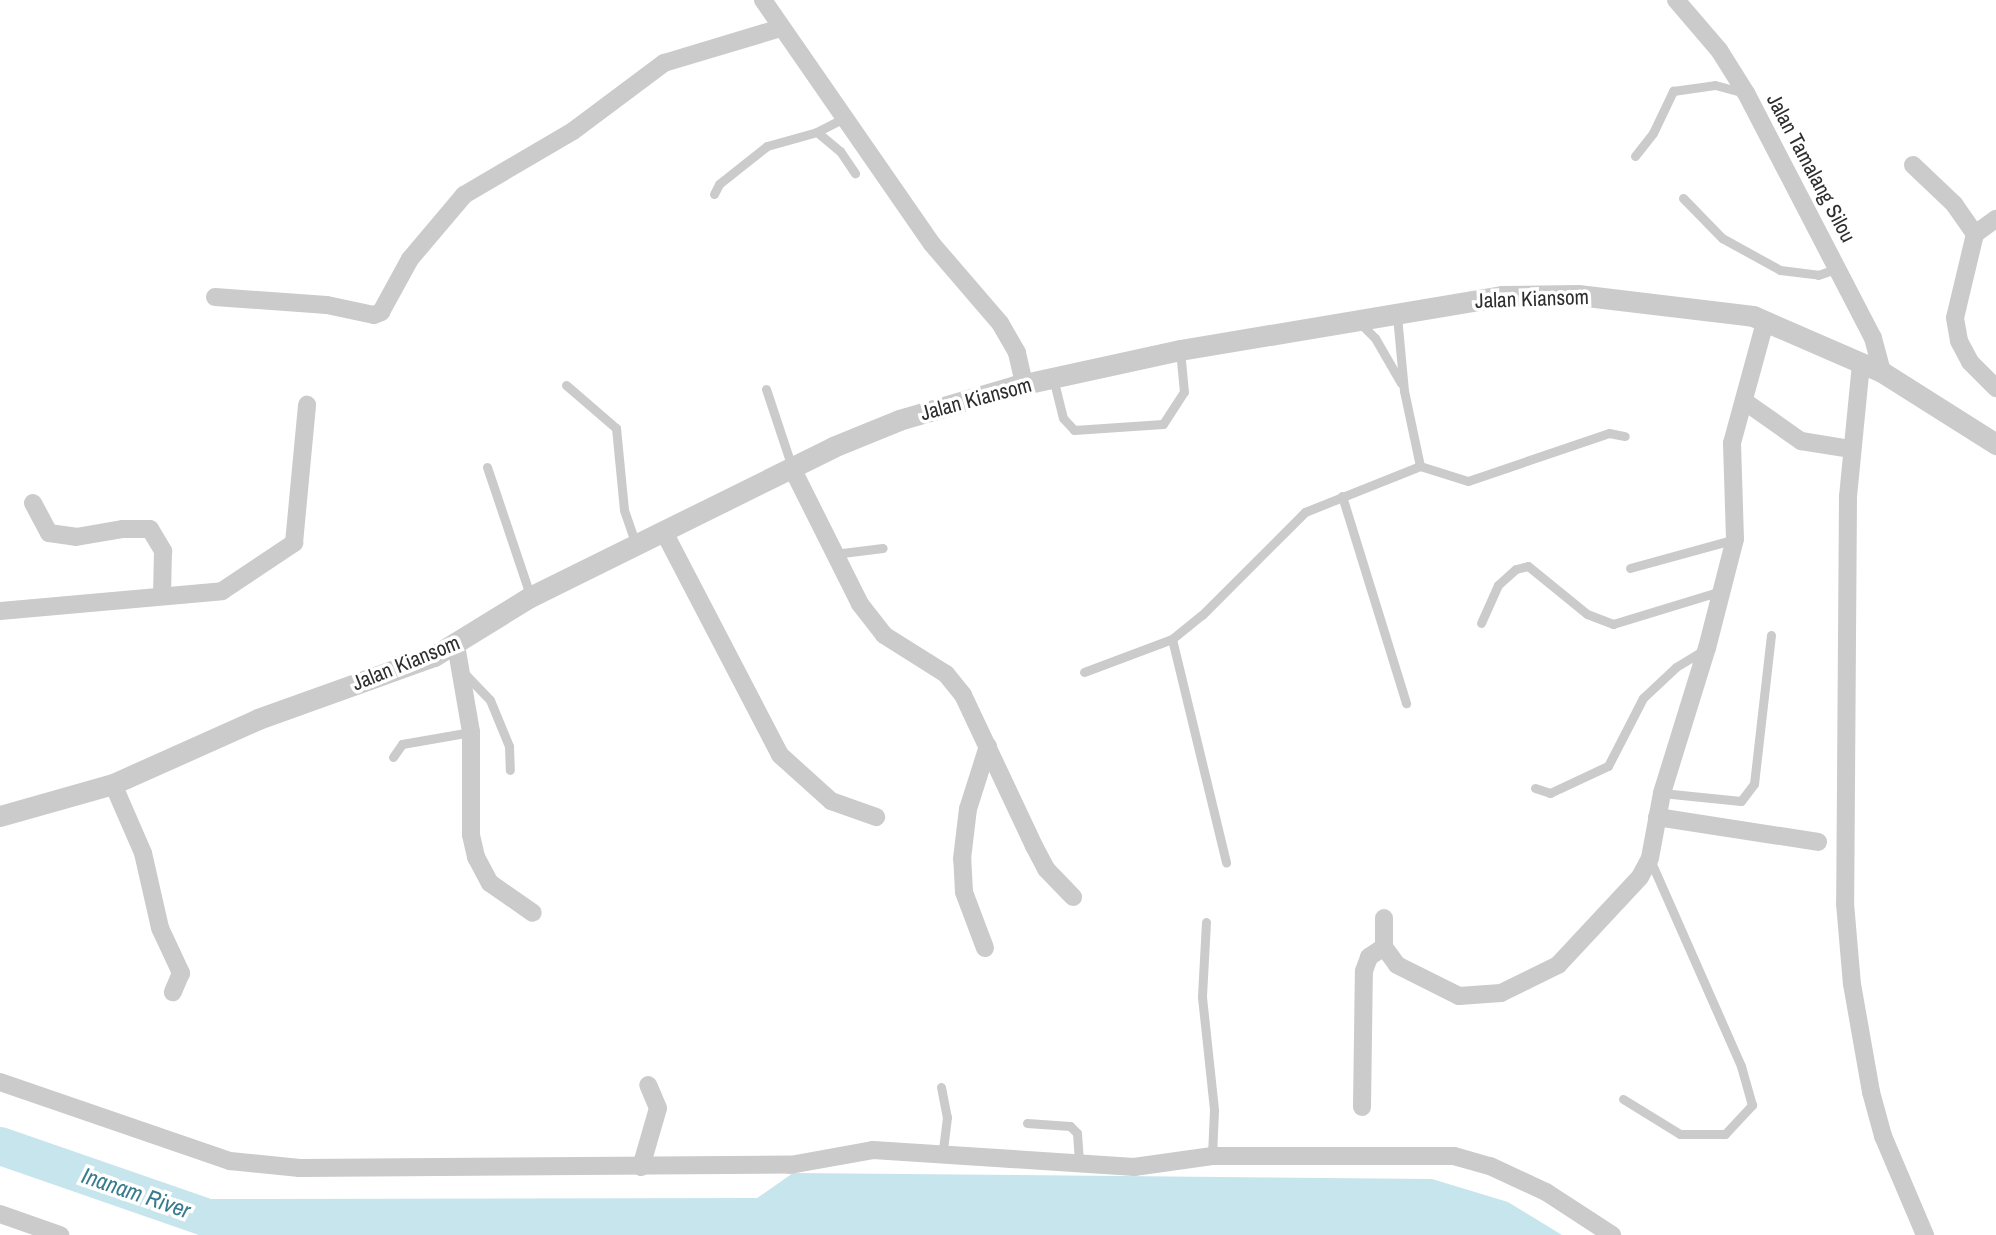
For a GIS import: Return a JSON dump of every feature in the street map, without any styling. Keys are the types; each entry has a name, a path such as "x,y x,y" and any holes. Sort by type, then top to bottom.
{"street":[{"path":"763,0 932,244 1000,323 1017,353 1024,384"},
{"name":"Jalan Tamalang Silou","path":"1676,0 1718,50 1746,93 1873,338 1882,372"},
{"path":"215,298 327,305 374,315 381,312 410,259 464,195 573,131 664,63 781,28"},
{"path":"1913,165 1954,204 1975,234"},
{"path":"1996,219 1975,234 1955,318 1959,341 1970,362 1996,388"},
{"name":"Jalan Kiansom","path":"0,816 113,784 258,719 456,645 530,597 637,547 792,468 900,420 1024,384 1180,350 1360,323 1502,296 1578,295 1753,316 1882,372 1996,444"},
{"path":"1384,918 1384,947 1397,965 1459,996 1518,988 1558,965 1640,877 1650,858 1661,793 1707,648 1735,540 1732,443 1765,322"},
{"path":"1861,363 1851,449 1844,752 1845,903 1852,984 1883,1136 1925,1235"},
{"path":"1744,401 1801,441 1851,449"},
{"path":"0,611 222,591 295,543 307,405"},
{"path":"792,468 860,604 884,635 946,674 963,695 1046,869 1073,897"},
{"path":"33,503 49,533 76,537 123,528 150,529 163,551 162,595"},
{"path":"664,532 780,755 831,801 876,817"},
{"path":"456,645 471,732 471,835 476,857 490,883 533,913"},
{"path":"985,948 964,892 962,859 968,809 988,746"},
{"path":"113,784 143,853 152,904 181,973 173,992"},
{"path":"1657,817 1818,842"},
{"path":"1362,1107 1364,971 1369,957 1384,947"},
{"path":"0,1082 230,1161 300,1168 790,1165 873,1150 943,1151 1079,1166 1134,1167 1212,1156 1454,1156 1490,1166 1546,1192 1612,1235"},
{"path":"641,1167 658,1108 648,1085"},
{"path":"0,1214 48,1233"}],"lane":[{"path":"1635,156 1653,133 1673,91 1715,85 1746,93"},
{"path":"714,194 719,184 767,146 817,132 846,117"},
{"path":"817,132 840,151 855,173"},
{"path":"1683,198 1722,238 1769,265 1818,275 1838,268"},
{"path":"1397,314 1404,391 1420,466"},
{"path":"1360,323 1388,358 1404,391"},
{"path":"1053,378 1063,418 1074,430 1163,424 1184,393 1180,350"},
{"path":"566,384 616,428 624,510 637,547"},
{"path":"766,389 792,468"},
{"path":"1084,672 1172,639 1202,615 1305,512 1420,466 1468,481 1609,433 1625,436"},
{"path":"488,467 530,597"},
{"path":"1342,496 1406,703"},
{"path":"1630,568 1735,540"},
{"path":"834,554 883,548"},
{"path":"1481,623 1498,585 1516,569 1528,566 1587,614 1613,624 1701,600 1722,590"},
{"path":"1661,793 1741,801 1754,784 1771,635"},
{"path":"1172,639 1226,863"},
{"path":"1535,788 1550,793 1608,766 1643,698 1676,667 1707,648"},
{"path":"460,669 490,700 509,746 510,770"},
{"path":"393,757 402,744 471,732"},
{"path":"1623,1099 1680,1134 1725,1134 1752,1105 1741,1066 1650,858"},
{"path":"1206,922 1202,997 1214,1110 1212,1156"},
{"path":"941,1087 947,1117 943,1151"},
{"path":"1027,1122 1070,1126 1077,1133 1079,1166"}],"water":[{"path":"793,1173 1432,1179 1508,1202 1562,1235 753,1235 740,1226 740,1210"}],"waterway":[{"name":"Inanam River","path":"0,1146 208,1218 791,1217"}]}
